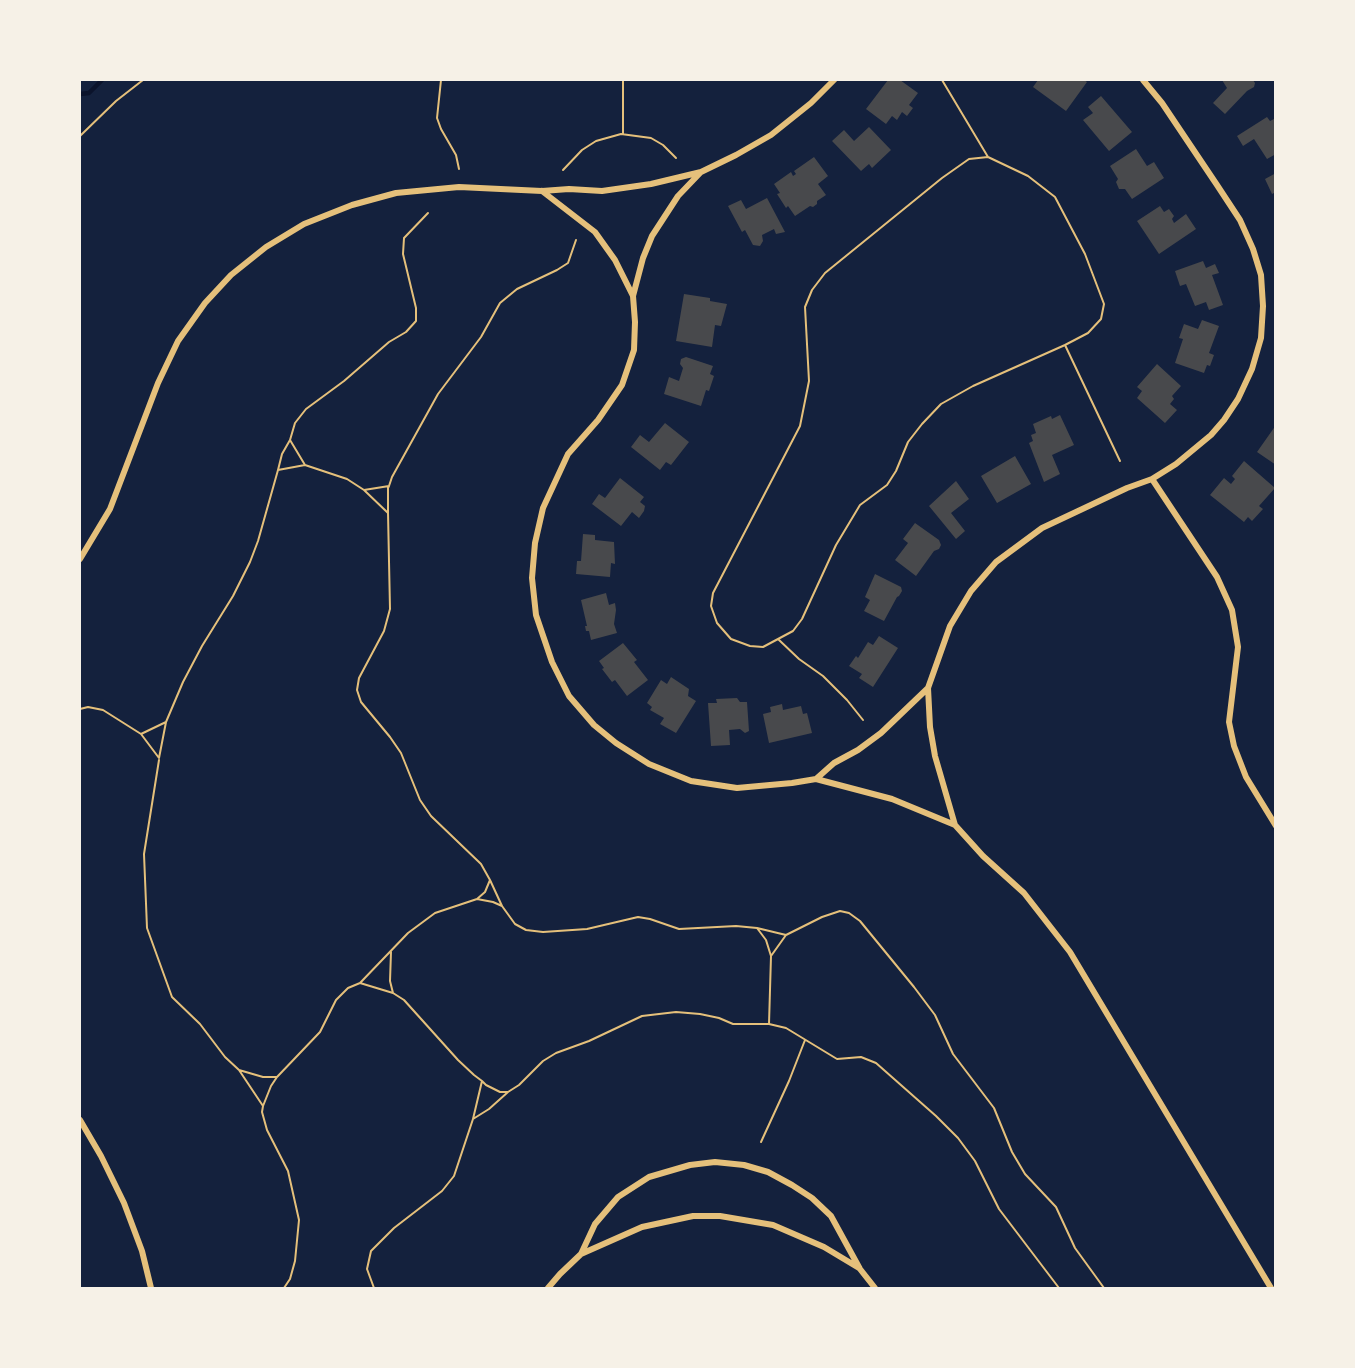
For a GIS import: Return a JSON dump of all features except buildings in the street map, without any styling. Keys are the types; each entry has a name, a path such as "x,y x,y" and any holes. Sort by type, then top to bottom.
{"street":[{"path":"80,559 110,509 158,383 178,341 205,303 231,275 266,247 304,224 352,205 396,193 459,188 542,192 569,189 602,191 651,184 701,172 771,135 799,114 834,80"},
{"path":"1143,80 1162,103 1240,220 1253,249 1261,275 1263,306 1261,338 1252,369 1238,399 1211,435 1176,464 1152,479 1127,488 1042,528 996,562 971,591 950,626 928,688 930,727 935,756 955,825 983,856 1024,893 1070,952 1271,1288"},
{"path":"701,172 678,196 652,236 643,258 633,296 634,350 622,385 598,420 568,454 543,508 535,543 532,578 536,615 552,662 569,696 594,725 616,743 649,764 691,781 737,788 816,779 892,799 955,825"},
{"path":"542,192 595,232 615,260 633,296"},
{"path":"1152,479 1217,577 1232,610 1238,647 1229,723 1234,746 1246,777 1275,826"},
{"path":"816,779 834,763 858,750 881,733 928,688"},
{"path":"80,1120 124,1203 142,1251 151,1288"},
{"path":"581,1254 595,1224 618,1197 649,1177 666,1171 715,1162 744,1165 768,1173 812,1198 831,1216 860,1269 875,1288"},
{"path":"548,1288 581,1254 642,1227 693,1216 720,1216 773,1225 824,1247 860,1269"}],"path":[{"path":"80,136 116,101 142,80"},
{"path":"441,80 437,118 456,155 459,169"},
{"path":"623,80 623,134"},
{"path":"942,80 988,157"},
{"path":"563,170 582,150 596,141 623,134 651,138 663,145 676,158"},
{"path":"988,157 1028,176 1055,197 1084,254 1104,304 1101,319 1088,333 1065,345 973,386 941,404 928,417 908,442 896,471 887,485 860,506 836,545 802,619 793,631 763,647 750,646 731,639 717,623 711,606 713,592 800,426 809,381 805,307 812,290 825,273 942,178 969,159 988,157"},
{"path":"263,1106 239,1070 225,1057 200,1024 172,997 147,928 144,854 159,758 166,722 183,682 250,562 282,454 290,440 295,423 306,409 344,381 389,342 406,332 416,321 416,308 403,254 404,238 428,213"},
{"path":"576,240 568,263 517,289 500,303 481,337 438,394 392,477 389,486 388,513 390,609 384,631 358,678 357,690 361,702 400,753 420,800 431,816 481,864 502,906 515,924 526,930 543,933 587,929 638,917 679,929 736,926 786,935"},
{"path":"1065,345 1120,461"},
{"path":"290,440 305,465"},
{"path":"278,470 305,465 347,479 364,490 388,513"},
{"path":"364,490 389,486"},
{"path":"778,639 799,659 823,676 863,720"},
{"path":"80,709 88,707 103,710 141,734 159,758"},
{"path":"141,734 166,722"},
{"path":"284,1288 290,1280 295,1261 299,1220 288,1171 267,1130 262,1112 271,1086 320,1032 336,1000 348,988 360,983 408,933 435,913 477,899 485,892 490,880"},
{"path":"477,899 502,906"},
{"path":"771,956 786,935 822,917 840,911 849,913 860,921 935,1016 953,1054 994,1108 1012,1152 1025,1174 1056,1207 1074,1248 1104,1288"},
{"path":"757,928 766,940 771,956 769,1024"},
{"path":"391,952 390,981 393,993"},
{"path":"360,983 393,993 404,1000 458,1060 482,1081 500,1092 508,1092"},
{"path":"473,1119 519,1086 543,1061 556,1053 589,1041 642,1016 676,1012 709,1016 733,1024 769,1024 786,1028 837,1059 861,1057 876,1063 936,1116 958,1138 975,1161 999,1209 1059,1288"},
{"path":"761,1142 805,1040"},
{"path":"239,1070 263,1077 277,1077"},
{"path":"374,1288 367,1269 371,1251 394,1228 427,1204 448,1184 460,1164 482,1081"}],"waterway":[{"path":"80,94 89,93 102,80"}]}
